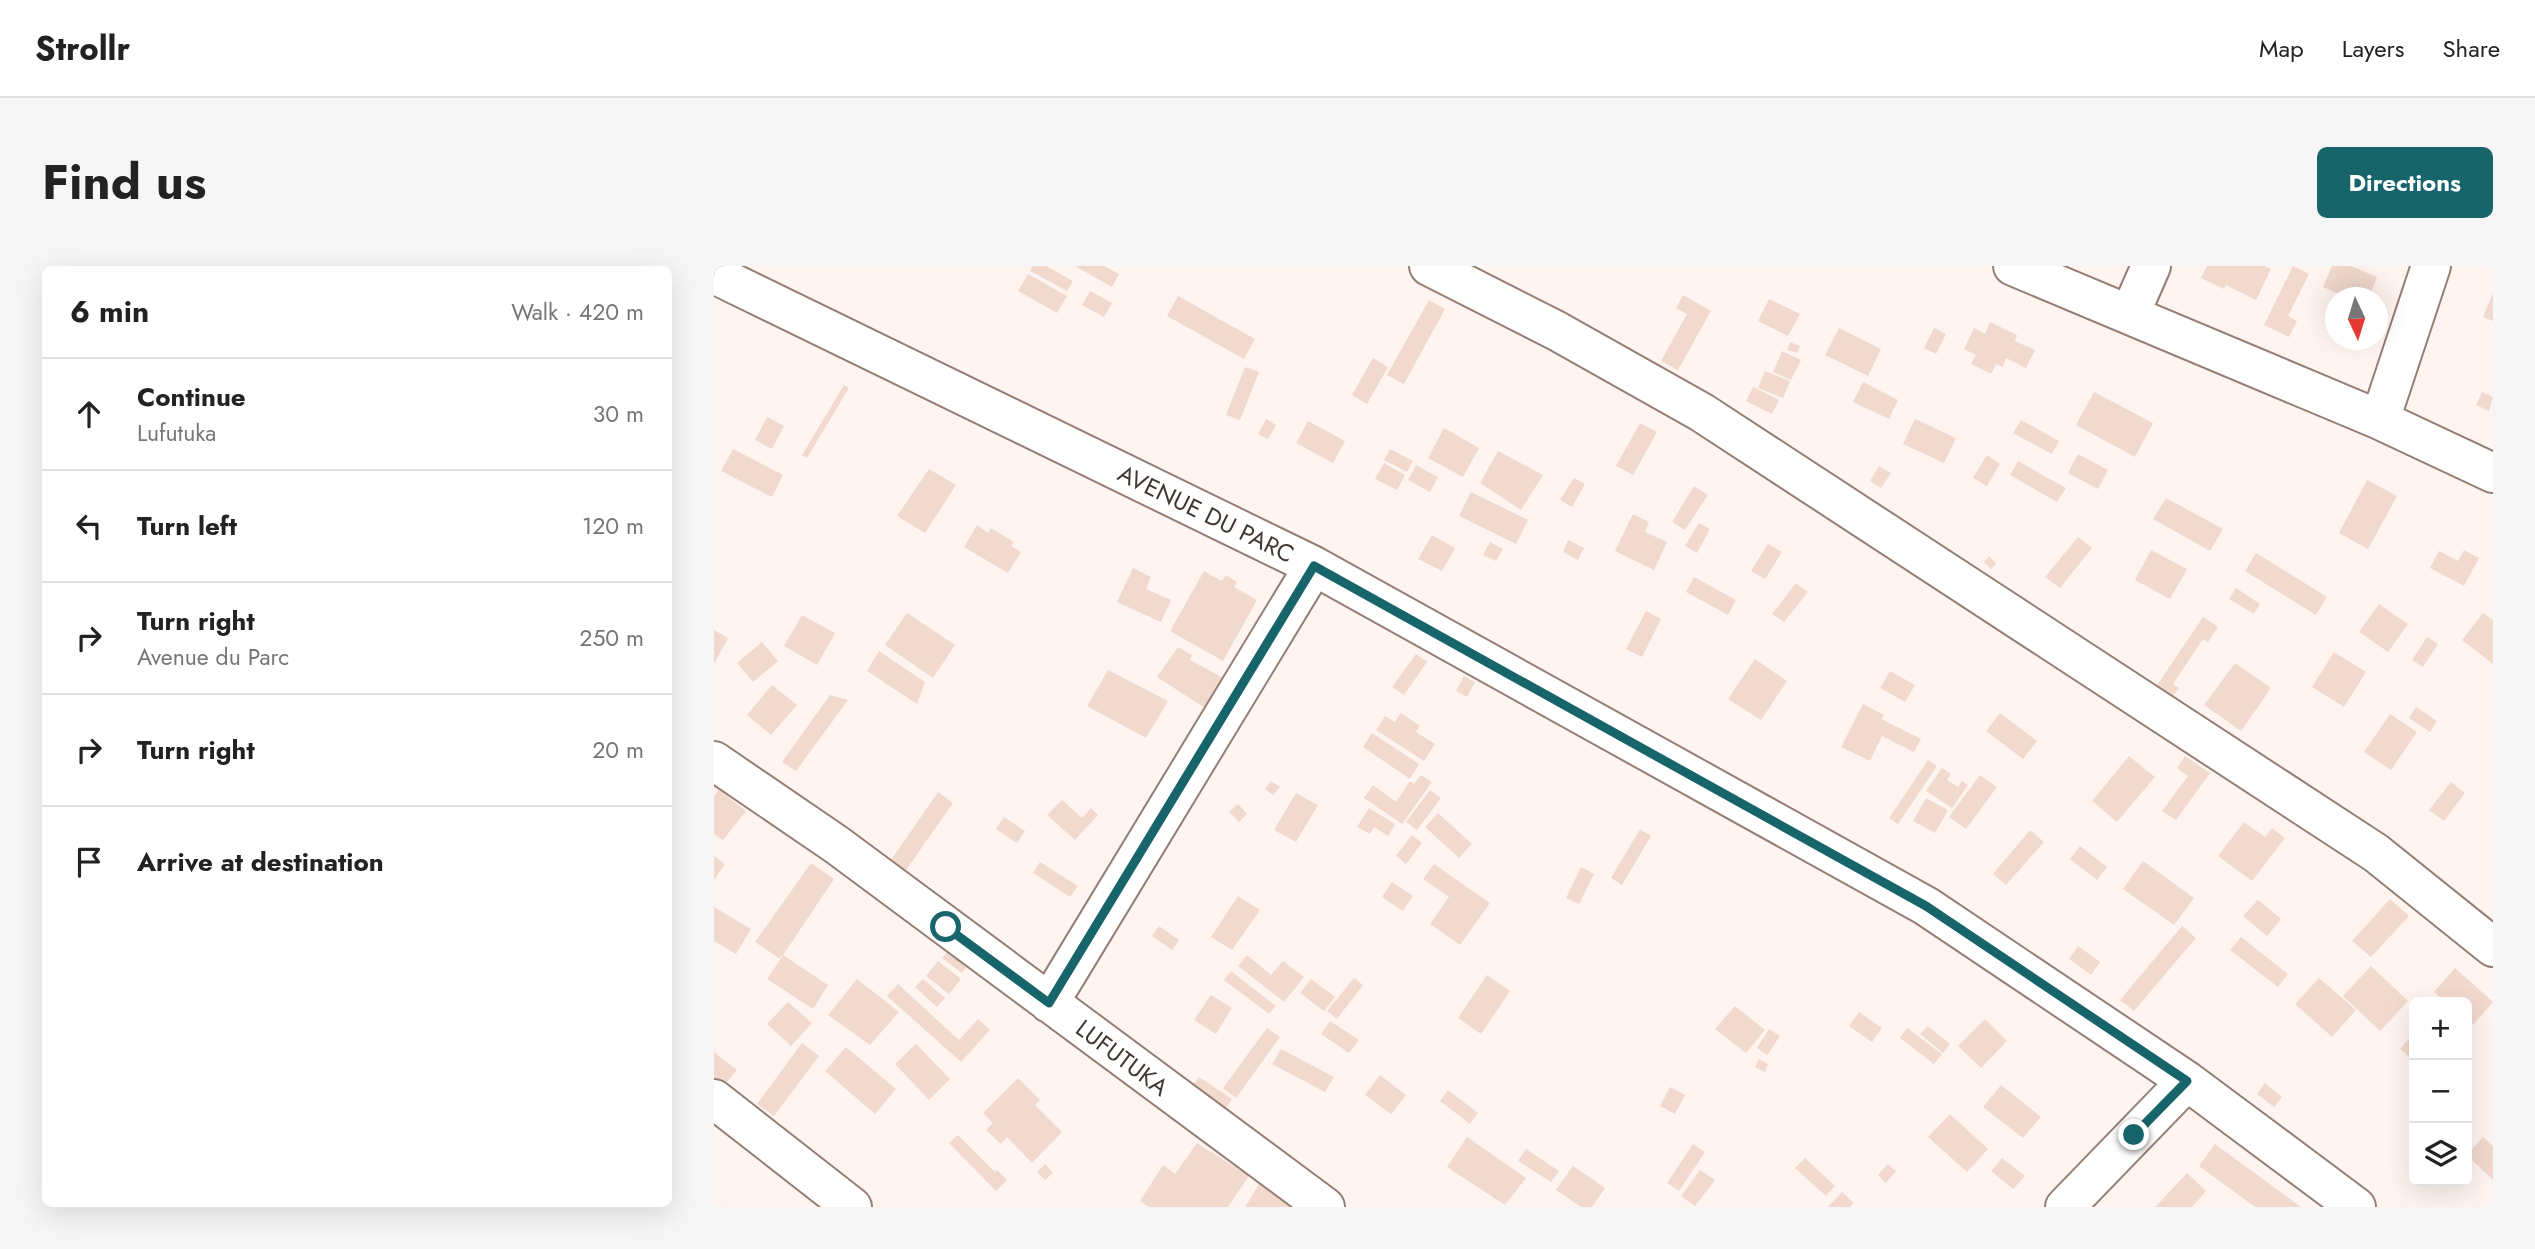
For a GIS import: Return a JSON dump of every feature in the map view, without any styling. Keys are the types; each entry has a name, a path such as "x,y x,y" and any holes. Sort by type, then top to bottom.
{"street":[{"path":"1429,266 1557,331 1701,412 2376,853 2493,947"},
{"path":"2012,266 2380,420 2493,473"},
{"path":"2130,314 2151,266"},
{"path":"2380,420 2431,266"},
{"name":"AVENUE DU PARC","path":"714,274 1314,566 1926,906 2187,1081 2356,1207"},
{"path":"1049,1003 1314,566"},
{"name":"LUFUTUKA","path":"714,761 837,845 1325,1207"},
{"path":"2064,1207 2187,1081"},
{"path":"714,1099 852,1207"}],"building":[{"path":"1033,266 1046,266 1073,281 1067,291 1030,271"},
{"path":"1075,266 1104,266 1119,274 1112,287"},
{"path":"2207,266 2265,266 2271,269 2256,300 2226,285 2224,289 2201,278"},
{"path":"2293,266 2309,274 2288,316 2297,321 2289,337 2264,325"},
{"path":"2332,266 2351,266 2377,277 2373,287 2323,287"},
{"path":"1028,274 1067,296 1057,313 1018,291"},
{"path":"1090,291 1112,303 1104,317 1082,305"},
{"path":"2493,293 2493,321 2483,317"},
{"path":"1683,295 1711,311 1678,370 1661,361 1687,314 1676,308"},
{"path":"1178,296 1255,339 1244,359 1167,316"},
{"path":"1769,299 1800,314 1788,336 1758,321"},
{"path":"1429,300 1445,309 1404,384 1387,375"},
{"path":"1990,322 2017,335 2015,341 2035,350 2026,368 2006,358 2003,367 1996,364 1991,374 1971,364 1976,355 1964,349 1974,328 1985,334"},
{"path":"1839,328 1881,349 1868,376 1825,355"},
{"path":"1934,328 1946,334 1936,354 1924,348"},
{"path":"1790,342 1800,346 1797,353 1787,350"},
{"path":"1782,351 1801,360 1791,380 1773,372"},
{"path":"1373,358 1388,367 1367,404 1352,395"},
{"path":"1245,367 1259,372 1240,420 1226,415"},
{"path":"1765,371 1790,381 1783,398 1758,388"},
{"path":"1863,382 1898,400 1889,419 1853,402"},
{"path":"844,385 849,388 807,458 802,455"},
{"path":"1753,387 1779,400 1772,414 1746,401"},
{"path":"2094,392 2153,423 2135,457 2076,425"},
{"path":"2482,392 2493,397 2489,411 2476,405"},
{"path":"767,417 784,426 772,449 755,440"},
{"path":"1266,419 1276,425 1268,439 1258,434"},
{"path":"1915,419 1956,438 1944,463 1903,444"},
{"path":"2021,420 2059,441 2052,454 2013,433"},
{"path":"1308,421 1345,441 1333,463 1296,443"},
{"path":"1640,423 1657,432 1633,475 1616,466"},
{"path":"1444,428 1479,448 1463,477 1428,458"},
{"path":"733,449 783,475 772,497 721,471"},
{"path":"1390,449 1413,461 1407,472 1384,460"},
{"path":"1498,451 1543,475 1521,510 1480,483"},
{"path":"2078,454 2108,470 2098,489 2068,473"},
{"path":"1987,455 2000,464 1987,486 1973,478"},
{"path":"2018,461 2066,488 2057,502 2010,475"},
{"path":"1384,463 1405,475 1397,490 1375,479"},
{"path":"1416,465 1438,477 1430,492 1408,480"},
{"path":"1879,466 1891,473 1881,488 1870,481"},
{"path":"929,469 956,485 925,533 897,516"},
{"path":"1574,478 1585,484 1572,507 1560,500"},
{"path":"2367,480 2397,496 2368,549 2339,533"},
{"path":"1694,486 1708,495 1685,530 1672,522"},
{"path":"1471,492 1528,520 1516,544 1459,516"},
{"path":"2166,498 2223,529 2210,551 2153,519"},
{"path":"1633,514 1649,522 1645,532 1667,542 1654,570 1615,551"},
{"path":"1699,523 1710,529 1697,553 1685,546"},
{"path":"977,525 988,533 991,528 1014,542 1011,546 1021,552 1008,573 964,547"},
{"path":"1432,535 1455,548 1442,571 1418,559"},
{"path":"2078,537 2092,548 2060,588 2045,577"},
{"path":"1568,540 1584,548 1578,560 1563,552"},
{"path":"1490,542 1503,549 1496,561 1483,555"},
{"path":"1768,544 1782,552 1765,579 1751,571"},
{"path":"2151,550 2187,569 2170,599 2135,580"},
{"path":"2464,550 2479,558 2464,586 2430,568 2439,551 2458,561"},
{"path":"2256,553 2327,597 2316,615 2245,571"},
{"path":"1989,556 1996,563 1991,569 1984,562"},
{"path":"1133,568 1151,577 1146,589 1171,600 1161,622 1117,602"},
{"path":"1204,571 1222,581 1226,575 1237,582 1234,587 1257,600 1223,661 1170,631"},
{"path":"1694,577 1736,600 1728,615 1686,592"},
{"path":"1796,583 1808,592 1784,622 1772,614"},
{"path":"2236,588 2260,604 2254,614 2229,599"},
{"path":"2379,604 2408,624 2388,652 2359,632"},
{"path":"1646,611 1661,619 1642,657 1626,649"},
{"path":"907,613 955,645 933,678 885,645"},
{"path":"2483,613 2493,620 2493,664 2462,640"},
{"path":"802,615 835,633 817,665 784,646"},
{"path":"2203,617 2218,627 2208,642 2203,639 2173,684 2179,688 2170,700 2154,690"},
{"path":"714,630 728,638 714,664"},
{"path":"2427,637 2438,644 2423,667 2412,660"},
{"path":"762,642 778,661 753,682 737,663"},
{"path":"1178,647 1192,655 1190,660 1227,680 1208,710 1157,677"},
{"path":"879,651 925,682 917,704 867,671"},
{"path":"2334,652 2366,672 2344,707 2312,687"},
{"path":"1416,654 1427,662 1404,695 1392,687"},
{"path":"1755,659 1787,681 1761,720 1728,699"},
{"path":"2235,663 2271,688 2241,731 2204,705"},
{"path":"1108,670 1168,701 1146,738 1087,706"},
{"path":"1890,671 1915,685 1905,702 1880,688"},
{"path":"1464,676 1475,682 1467,697 1456,691"},
{"path":"772,685 797,705 771,735 747,715"},
{"path":"830,695 848,700 796,771 782,762"},
{"path":"1863,704 1884,715 1881,719 1921,739 1914,752 1882,736 1870,761 1841,747"},
{"path":"2416,707 2437,721 2430,732 2409,718"},
{"path":"1401,713 1420,726 1416,732 1435,744 1424,761 1376,730 1385,716 1395,722"},
{"path":"2000,713 2037,741 2023,759 1986,731"},
{"path":"2390,714 2417,732 2391,770 2364,752"},
{"path":"1372,733 1419,764 1410,779 1363,747"},
{"path":"2129,756 2155,777 2117,822 2092,801"},
{"path":"2185,756 2210,773 2176,820 2162,811 2188,776 2177,768"},
{"path":"1928,760 1937,766 1898,824 1889,818"},
{"path":"1942,768 1951,774 1947,780 1958,787 1962,781 1968,785 1952,808 1926,791"},
{"path":"1421,775 1432,782 1402,824 1364,798 1373,785 1396,802 1410,781 1414,784"},
{"path":"1980,775 1997,787 1966,829 1949,817"},
{"path":"1271,781 1280,787 1273,795 1265,789"},
{"path":"2451,782 2465,793 2444,821 2429,810"},
{"path":"719,790 746,811 723,840 714,834 714,796"},
{"path":"1430,790 1441,798 1417,830 1406,822"},
{"path":"938,792 953,803 906,870 891,860"},
{"path":"1296,793 1318,805 1296,842 1274,830"},
{"path":"1926,798 1948,810 1935,833 1913,821"},
{"path":"1062,800 1082,818 1091,808 1098,815 1075,840 1047,815"},
{"path":"1238,804 1247,814 1239,822 1229,812"},
{"path":"1369,808 1395,824 1388,836 1374,827 1370,834 1357,827"},
{"path":"1438,813 1472,844 1459,858 1425,827"},
{"path":"1004,817 1025,831 1017,843 996,829"},
{"path":"2244,822 2265,837 2272,828 2285,838 2252,881 2218,856"},
{"path":"1640,829 1651,836 1622,885 1611,878"},
{"path":"2030,830 2044,842 2006,885 1993,874"},
{"path":"1412,835 1422,843 1406,864 1396,856"},
{"path":"2080,846 2107,867 2097,880 2070,859"},
{"path":"714,856 725,864 714,880"},
{"path":"2143,861 2194,898 2174,925 2123,889"},
{"path":"1040,862 1078,886 1070,897 1033,873"},
{"path":"811,863 834,879 779,958 755,942"},
{"path":"1434,864 1490,903 1460,945 1430,924 1449,897 1423,879"},
{"path":"1581,867 1594,874 1579,904 1566,898"},
{"path":"1392,882 1413,896 1403,911 1382,897"},
{"path":"1238,896 1260,910 1232,950 1211,937"},
{"path":"2390,899 2409,916 2371,957 2352,941"},
{"path":"2258,900 2281,919 2267,936 2243,916"},
{"path":"714,907 751,929 736,954 714,941"},
{"path":"1159,926 1179,940 1172,950 1152,936"},
{"path":"2182,926 2196,938 2134,1011 2120,1000"},
{"path":"2241,937 2288,974 2278,987 2230,950"},
{"path":"2078,946 2100,962 2091,975 2069,959"},
{"path":"948,951 967,966 962,973 942,958"},
{"path":"783,955 828,985 813,1009 767,979"},
{"path":"1247,955 1271,975 1283,961 1304,977 1284,1002 1238,966"},
{"path":"938,961 961,979 949,994 926,976"},
{"path":"2371,966 2408,1001 2380,1031 2343,996"},
{"path":"2455,968 2493,1002 2473,1025 2472,997 2440,997 2434,992"},
{"path":"1231,971 1276,1006 1269,1014 1224,980"},
{"path":"1487,975 1510,991 1481,1034 1458,1018"},
{"path":"1354,978 1363,985 1337,1019 1327,1011"},
{"path":"2319,978 2356,1010 2332,1037 2295,1004"},
{"path":"857,979 899,1012 870,1045 828,1015"},
{"path":"923,979 945,998 937,1007 915,987"},
{"path":"1311,979 1335,997 1324,1011 1300,993"},
{"path":"898,984 959,1040 978,1019 990,1030 961,1062 887,996"},
{"path":"1211,995 1232,1008 1216,1034 1194,1020"},
{"path":"788,1002 812,1023 791,1046 767,1024"},
{"path":"1735,1006 1765,1030 1746,1053 1715,1029"},
{"path":"1859,1012 1882,1028 1872,1042 1849,1026"},
{"path":"1985,1019 2007,1041 1981,1068 1958,1046"},
{"path":"1330,1021 1359,1040 1349,1053 1321,1034"},
{"path":"1928,1026 1950,1044 1943,1053 1920,1034"},
{"path":"1267,1028 1280,1037 1236,1098 1223,1088"},
{"path":"1907,1028 1942,1054 1934,1064 1900,1038"},
{"path":"1769,1029 1780,1036 1767,1055 1757,1048"},
{"path":"2409,1039 2409,1057 2400,1049"},
{"path":"802,1043 819,1056 774,1116 757,1104"},
{"path":"916,1044 950,1079 929,1100 895,1064"},
{"path":"846,1047 896,1089 875,1114 825,1071"},
{"path":"1281,1049 1334,1077 1325,1092 1272,1064"},
{"path":"714,1052 737,1070 722,1088 714,1082"},
{"path":"1759,1059 1768,1064 1765,1072 1755,1067"},
{"path":"1380,1075 1406,1095 1391,1114 1365,1095"},
{"path":"1199,1077 1232,1099 1222,1114 1189,1091"},
{"path":"1018,1078 1040,1100 1035,1105 1062,1132 1032,1163 1007,1137 1001,1144 986,1130 993,1123 983,1113"},
{"path":"2265,1083 2282,1097 2274,1107 2257,1094"},
{"path":"2001,1085 2041,1117 2023,1138 1983,1107"},
{"path":"1670,1087 1685,1095 1675,1114 1660,1106"},
{"path":"1448,1090 1478,1113 1470,1124 1440,1101"},
{"path":"1950,1114 1988,1149 1967,1172 1928,1137"},
{"path":"958,1135 995,1172 997,1170 1007,1180 996,1191 949,1143"},
{"path":"1467,1137 1526,1178 1505,1205 1447,1167"},
{"path":"2483,1137 2493,1146 2493,1180 2472,1160 2472,1149"},
{"path":"1197,1143 1249,1176 1228,1207 1149,1207 1140,1201 1163,1165 1175,1174"},
{"path":"1693,1144 1705,1152 1679,1191 1667,1183"},
{"path":"2215,1144 2301,1207 2255,1207 2199,1166"},
{"path":"1526,1149 1559,1171 1551,1182 1518,1161"},
{"path":"1805,1158 1835,1186 1826,1196 1795,1168"},
{"path":"2002,1158 2025,1176 2013,1189 1991,1171"},
{"path":"1045,1164 1053,1173 1045,1180 1037,1172"},
{"path":"1888,1164 1896,1171 1886,1183 1878,1175"},
{"path":"1573,1166 1605,1188 1592,1207 1581,1207 1556,1190"},
{"path":"1700,1170 1715,1180 1695,1206 1681,1196"},
{"path":"2187,1173 2206,1191 2192,1207 2155,1207"},
{"path":"1262,1179 1296,1207 1245,1207"},
{"path":"1842,1192 1854,1203 1850,1207 1828,1207"}],"route":[{"path":"946,927 1049,1003 1314,566 1926,906 2187,1081 2134,1135"}]}
